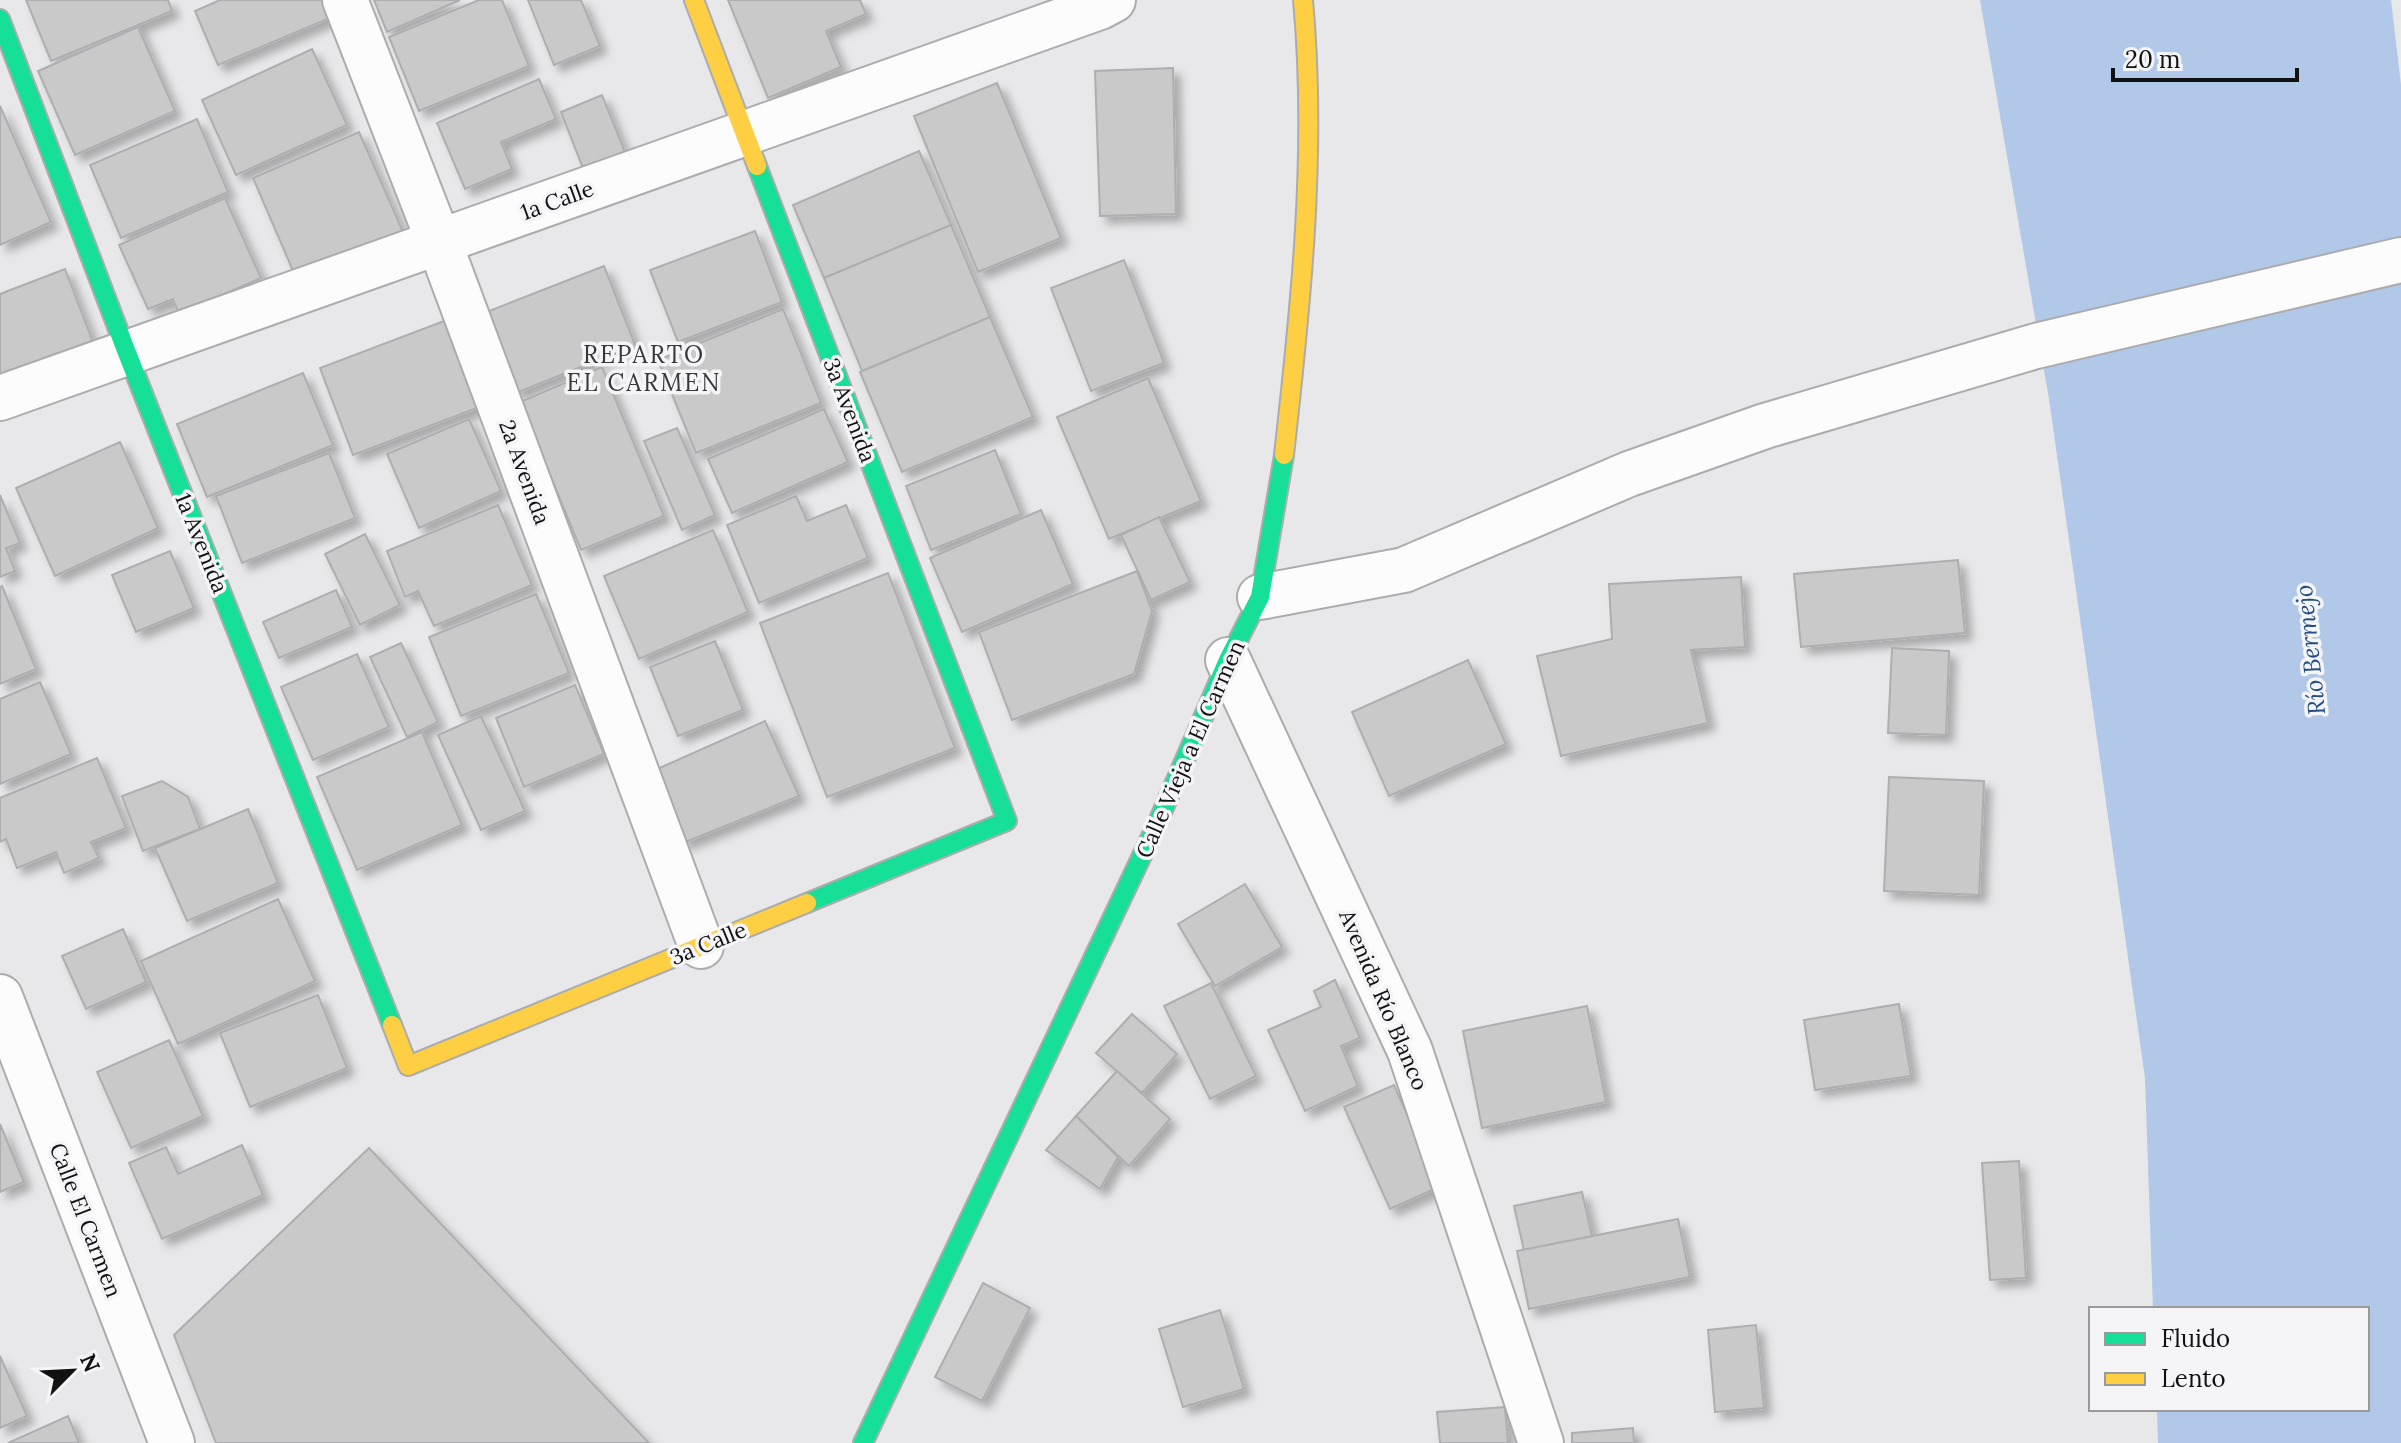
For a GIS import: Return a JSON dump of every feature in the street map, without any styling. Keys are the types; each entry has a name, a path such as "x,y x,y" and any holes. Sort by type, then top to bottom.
{"street":[{"name":"2a Avenida","path":"345,0 439,242 701,946"},
{"name":"3a Avenida","path":"694,0 1007,821"},
{"name":"1a Calle","path":"0,398 1113,0"},
{"name":"Calle Vieja a El Carmen","path":"863,1443 1157,824 1228,660 1260,597 1284,458 1301,302 1308,150 1308,53 1303,0"},
{"name":"1a Avenida","path":"0,19 127,353 408,1066"},
{"path":"1260,597 1404,570 1629,474 1765,426 2036,346 2401,260"},
{"name":"Avenida Río Blanco","path":"1228,660 1410,1051 1541,1443"},
{"name":"3a Calle","path":"408,1066 1007,821"},
{"name":"Calle El Carmen","path":"0,997 172,1443"}],"water":[{"name":"Río Bermejo","path":"1980,0 2391,0 2401,85 2401,1443 2158,1443 2157,1411 2369,1411 2369,1307 2153,1307 2145,1078 2049,399"}],"building":[{"path":"26,0 168,0 172,11 51,61"},
{"path":"220,0 323,0 330,18 218,65 195,11"},
{"path":"374,0 460,0 387,32"},
{"path":"479,0 502,0 529,66 419,111 389,37"},
{"path":"528,0 581,0 600,46 554,65"},
{"path":"728,0 860,0 866,14 826,31 841,67 768,98"},
{"path":"138,27 175,111 75,155 38,71"},
{"path":"312,49 347,125 236,175 202,100"},
{"path":"1173,68 1176,214 1100,216 1095,71"},
{"path":"539,79 556,119 501,142 512,169 465,189 437,123"},
{"path":"997,83 1061,238 978,272 914,116"},
{"path":"602,95 630,165 588,181 561,112"},
{"path":"0,106 51,222 0,245"},
{"path":"197,119 228,192 121,238 90,165"},
{"path":"359,132 407,241 300,287 253,178"},
{"path":"919,151 951,225 824,278 793,205"},
{"path":"225,198 261,278 179,314 173,299 148,309 119,245"},
{"path":"951,225 990,317 862,371 824,278"},
{"path":"755,231 782,302 678,342 650,270"},
{"path":"1124,260 1164,363 1091,391 1051,288"},
{"path":"604,266 635,345 516,393 484,313"},
{"path":"65,269 99,358 0,396 0,294"},
{"path":"783,309 821,403 696,453 658,360"},
{"path":"990,317 1033,417 902,472 860,372"},
{"path":"444,321 477,408 353,455 320,368"},
{"path":"602,367 664,516 581,550 520,402"},
{"path":"303,373 333,445 207,497 177,424"},
{"path":"1148,378 1201,501 1109,539 1057,417"},
{"path":"824,409 848,462 732,513 708,459"},
{"path":"469,419 501,491 419,528 387,454"},
{"path":"677,428 715,515 682,530 644,441"},
{"path":"120,442 158,528 55,576 16,488"},
{"path":"995,450 1021,514 931,550 906,486"},
{"path":"329,453 355,518 242,563 216,496"},
{"path":"0,495 20,543 6,548 15,571 0,577"},
{"path":"796,496 807,521 846,505 868,558 759,603 727,525"},
{"path":"498,505 532,585 434,626 418,591 405,597 387,551"},
{"path":"1041,510 1073,584 962,632 930,558"},
{"path":"1159,517 1190,582 1151,600 1121,535"},
{"path":"713,530 748,612 639,659 604,576"},
{"path":"365,534 400,605 360,625 325,554"},
{"path":"170,551 194,608 136,632 112,575"},
{"path":"1958,560 1965,633 1801,647 1794,574"},
{"path":"1137,571 1152,611 1134,674 1012,720 979,632"},
{"path":"888,573 955,748 827,797 760,623"},
{"path":"1741,577 1745,647 1691,650 1708,723 1561,756 1537,656 1612,639 1609,584"},
{"path":"0,587 36,669 0,684"},
{"path":"336,590 352,627 279,658 263,622"},
{"path":"536,594 569,673 461,716 429,637"},
{"path":"715,641 743,710 678,736 650,667"},
{"path":"401,643 438,722 407,737 370,657"},
{"path":"1892,648 1949,651 1946,735 1888,733"},
{"path":"357,654 389,727 313,760 281,687"},
{"path":"1468,660 1506,744 1389,796 1352,712"},
{"path":"40,682 71,754 0,784 0,699"},
{"path":"575,685 604,754 524,787 496,718"},
{"path":"481,716 525,811 481,830 438,735"},
{"path":"765,721 799,796 683,843 655,770"},
{"path":"422,732 462,825 357,870 317,777"},
{"path":"97,758 126,828 91,842 99,858 64,873 56,852 17,868 6,839 0,842 0,798"},
{"path":"1889,777 1984,781 1979,895 1884,891"},
{"path":"162,781 188,797 200,829 143,851 122,796"},
{"path":"248,809 278,883 187,921 155,848"},
{"path":"1245,884 1282,947 1215,986 1178,924"},
{"path":"278,899 315,981 178,1044 141,961"},
{"path":"123,929 146,982 86,1009 62,956"},
{"path":"1335,980 1360,1038 1341,1046 1358,1086 1305,1111 1268,1030 1321,1007 1314,991"},
{"path":"1211,983 1256,1076 1210,1099 1164,1006"},
{"path":"318,995 347,1068 250,1107 220,1033"},
{"path":"1899,1004 1911,1076 1815,1090 1804,1020"},
{"path":"1587,1006 1606,1102 1482,1128 1463,1031"},
{"path":"1132,1014 1177,1054 1142,1093 1096,1053"},
{"path":"169,1040 203,1116 131,1148 97,1072"},
{"path":"1117,1071 1170,1119 1129,1166 1076,1116"},
{"path":"1394,1085 1439,1187 1390,1209 1344,1107"},
{"path":"1076,1116 1118,1157 1100,1189 1046,1150"},
{"path":"0,1124 24,1182 0,1192"},
{"path":"242,1145 263,1195 162,1239 129,1163 166,1147 178,1174"},
{"path":"369,1148 649,1443 216,1443 174,1335"},
{"path":"2019,1161 2026,1278 1990,1280 1982,1163"},
{"path":"1582,1192 1604,1289 1536,1304 1514,1206"},
{"path":"1678,1219 1690,1277 1529,1309 1517,1251"},
{"path":"983,1283 1030,1308 982,1401 935,1377"},
{"path":"1220,1310 1244,1389 1183,1407 1159,1329"},
{"path":"1756,1325 1764,1408 1715,1412 1708,1330"},
{"path":"0,1356 27,1416 0,1428"},
{"path":"1505,1407 1508,1443 1440,1443 1437,1412"},
{"path":"68,1416 79,1443 8,1443"},
{"path":"1633,1428 1634,1443 1572,1443 1572,1433"}],"traffic: fast":[{"path":"0,19 127,353 392,1025"},
{"path":"757,166 1007,821 807,903"},
{"path":"863,1443 1157,824 1228,660 1260,597 1284,455"}],"traffic: slow":[{"path":"694,0 757,166"},
{"path":"1284,455 1301,284 1308,171 1303,0"},
{"path":"392,1025 408,1066 807,903"}],"district":[{"name":"REPARTO EL CARMEN","path":"644,368"}]}
